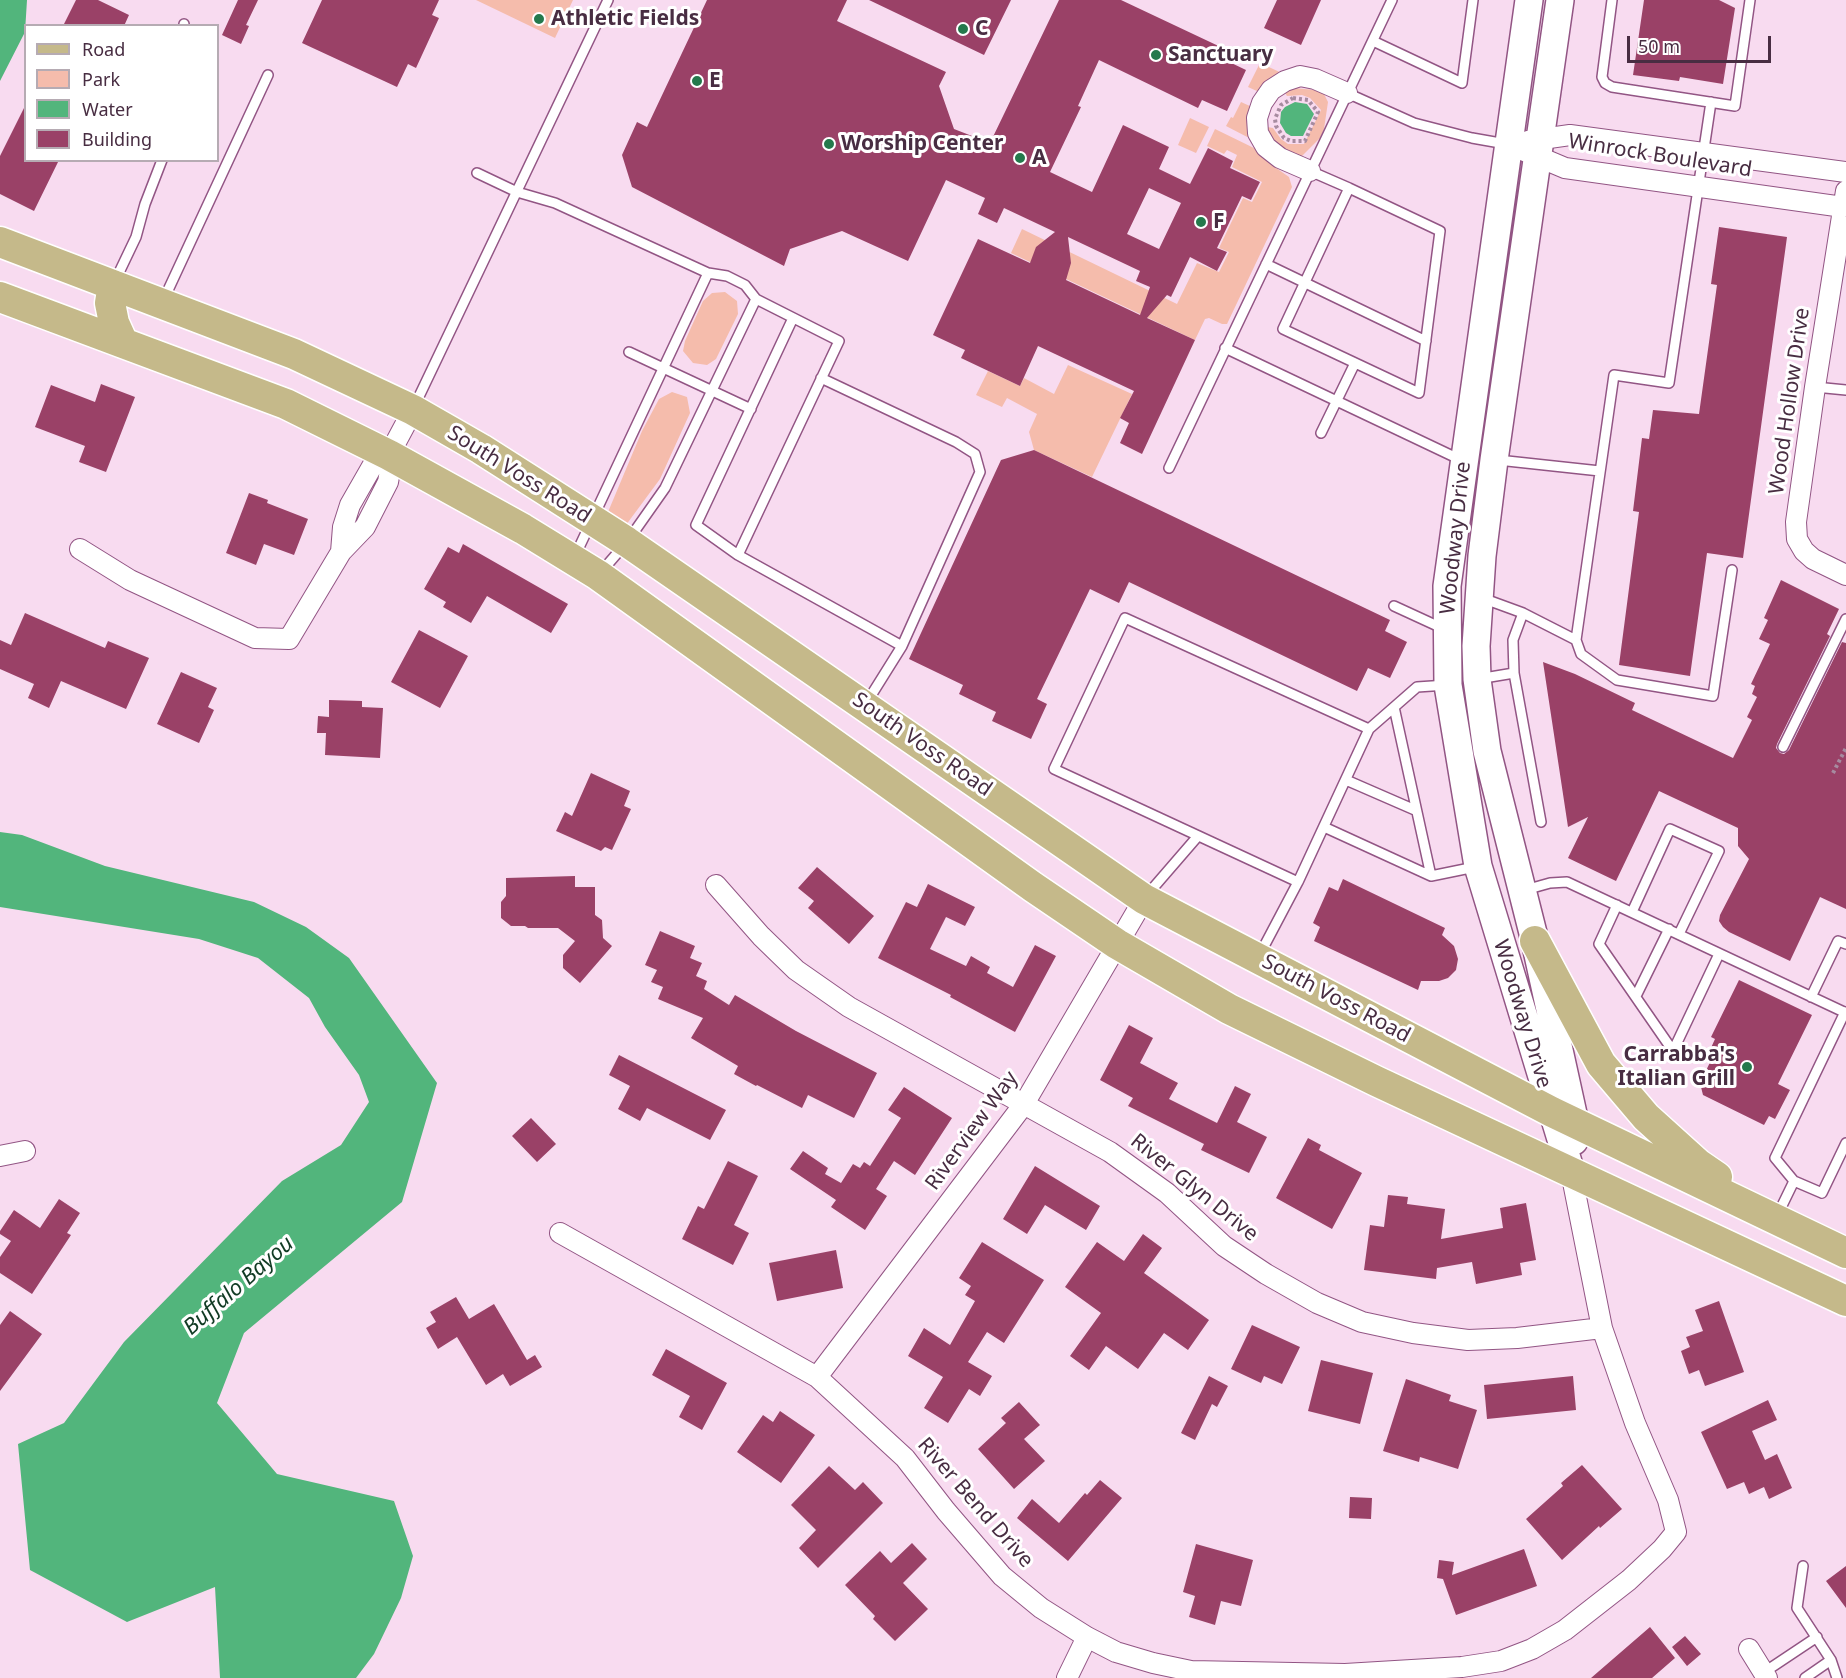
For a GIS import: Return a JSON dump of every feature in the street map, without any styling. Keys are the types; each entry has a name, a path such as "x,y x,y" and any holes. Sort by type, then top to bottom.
{"main road":[{"name":"Woodway Drive","path":"1528,0 1523,38 1529,145 1482,556 1476,646 1477,679 1487,751 1535,941 1571,1172"},
{"name":"Woodway Drive","path":"1560,0 1464,461 1447,586 1448,685 1478,866 1563,1118"},
{"name":"South Voss Road","path":"0,242 294,354 413,410 472,443 627,542 1144,899 1563,1118 1776,1219 1844,1248"},
{"path":"113,285 110,303 114,323 123,343"},
{"name":"South Voss Road","path":"0,297 286,404 389,455 598,574 1033,887 1116,944 1229,1009 1376,1081 1846,1301"},
{"path":"1464,461 1494,460"},
{"path":"1448,685 1477,679"},
{"path":"836,746 865,705"},
{"path":"1535,941 1601,1064 1646,1117 1698,1164 1776,1219"}],"street":[{"path":"1310,171 1280,158 1266,147 1258,133 1257,118 1262,103 1271,90 1285,81 1300,76 1315,79 1347,93"},
{"name":"Winrock Boulevard","path":"1529,145 1570,135 1846,172"},
{"name":"Winrock Boulevard","path":"1529,145 1565,168 1699,187 1845,199"},
{"name":"Wood Hollow Drive","path":"1845,199 1842,244 1815,387 1796,522 1797,539 1804,551 1813,560 1846,575"},
{"path":"80,549 130,580 255,638 289,639 341,552 365,526 388,482 389,455 413,410"},
{"name":"River Glyn Drive","path":"716,885 761,936 796,970 849,1007 1110,1152 1167,1193 1224,1246 1266,1274 1317,1303 1362,1323 1468,1340 1517,1338 1602,1328"},
{"name":"Riverview Way","path":"817,1377 1024,1104 1144,899"},
{"path":"0,1156 25,1151"},
{"name":"Woodway Drive","path":"1571,1172 1602,1328 1635,1423 1668,1500 1676,1532"},
{"name":"River Bend Drive","path":"560,1233 817,1377 905,1458 946,1511 1002,1576 1041,1608 1087,1637 1125,1655 1153,1664 1191,1671 1345,1674 1463,1673 1532,1648 1565,1630 1629,1580 1662,1549 1676,1532"},
{"path":"1067,1678 1087,1637"},
{"path":"1749,1648 1765,1675"}],"lane":[{"path":"413,410 608,0"},
{"path":"1169,468 1392,0"},
{"path":"1373,41 1462,83 1473,0"},
{"path":"1612,0 1602,77 1605,83 1612,87 1735,106 1750,0"},
{"path":"162,303 268,75"},
{"path":"1347,93 1414,123 1472,138 1529,145"},
{"path":"1710,102 1669,383 1614,375 1576,640 1581,654 1617,680 1713,696 1732,570"},
{"path":"113,285 136,237 145,204 161,162"},
{"path":"1310,171 1349,188 1440,231 1419,393 1283,329 1349,188"},
{"path":"477,173 517,192 555,203 708,273 727,276 745,285 756,299 838,340 738,555"},
{"path":"1266,264 1426,341"},
{"path":"573,559 708,273"},
{"path":"598,574 627,542 665,488 756,299"},
{"path":"793,318 696,525 738,555 902,646"},
{"path":"1225,348 1464,461"},
{"path":"629,352 751,409"},
{"path":"1321,433 1355,363"},
{"path":"821,378 956,442 975,454 980,472 902,646 865,705"},
{"path":"1815,387 1846,390"},
{"path":"1494,460 1600,471"},
{"path":"1479,597 1522,613 1576,640"},
{"path":"1394,606 1448,630"},
{"path":"1522,613 1513,640 1514,673 1541,822"},
{"path":"1298,882 1054,769 1125,618 1369,729"},
{"path":"1783,747 1846,619"},
{"path":"1477,679 1514,673"},
{"path":"1257,958 1298,882 1369,729 1417,687 1448,685"},
{"path":"1394,707 1431,876"},
{"path":"1346,780 1415,810"},
{"path":"1324,827 1431,876 1478,866"},
{"path":"1632,912 1670,829 1719,851 1679,934"},
{"path":"1144,899 1198,836"},
{"path":"1521,891 1550,883 1566,882 1845,1013 1775,1158 1794,1181 1822,1193 1846,1143"},
{"path":"1617,905 1599,944 1673,1051 1719,954"},
{"path":"1636,996 1669,929"},
{"path":"1811,997 1838,941 1846,944"},
{"path":"1776,1219 1794,1181"},
{"path":"1803,1566 1797,1608 1832,1660 1837,1678"},
{"path":"1765,1675 1817,1637"},
{"path":"1805,1678 1832,1660"}],"path":[{"path":"1300,98 1313,104 1318,112 1305,141 1291,141 1279,133 1275,119 1281,105 1286,100 1300,98"},
{"path":"1833,773 1846,748"}],"green space":[{"name":"Athletic Fields","path":"476,0 573,0 555,38"},
{"path":"1260,63 1284,74 1259,92 1248,87"},
{"path":"1294,88 1315,90 1324,94 1328,102 1324,129 1320,138 1302,156 1292,155 1275,143 1267,127 1273,128 1288,144 1304,144 1321,110 1310,98 1302,95 1287,96 1284,91"},
{"path":"1241,102 1252,107 1253,140 1226,126"},
{"path":"1190,118 1209,127 1196,153 1178,145"},
{"path":"1215,129 1256,149 1269,163 1289,177 1292,187 1227,324 1209,318 1205,319 1195,340 1011,253 1022,229 1177,304 1197,263 1219,272 1229,252 1219,248 1243,198 1252,202 1262,182 1232,167 1237,155 1227,150 1224,154 1207,146"},
{"path":"725,292 737,301 738,314 716,359 707,365 693,363 683,351 685,341 703,301 712,293"},
{"path":"1068,365 1132,394 1092,477 1034,450 1029,432 1037,414 1007,398 1002,407 976,395 988,371 1020,386 1024,378 1054,394"},
{"path":"672,392 687,397 690,413 660,479 626,525 608,512 642,431 659,399"}],"water":[{"path":"0,0 27,0 24,34 0,81"},
{"path":"1295,102 1307,104 1314,114 1303,136 1291,136 1286,133 1280,123 1281,112"},
{"name":"Buffalo Bayou","path":"0,832 22,835 105,866 254,902 306,927 349,958 437,1083 402,1202 244,1333 217,1403 277,1474 394,1501 413,1556 401,1598 374,1654 356,1678 220,1678 215,1587 127,1622 30,1570 18,1444 64,1423 124,1342 282,1181 341,1145 369,1102 359,1075 325,1027 309,998 258,958 199,939 0,907"}],"building":[{"path":"76,0 98,0 129,15 125,24 64,24"},
{"path":"238,0 258,0 246,25 249,26 241,44 222,35"},
{"path":"322,0 439,0 432,15 439,18 416,68 408,64 397,87 302,43"},
{"path":"707,0 847,0 837,21 946,72 939,86 954,129 990,143 1059,0 1121,0 1227,50 1223,59 1246,70 1227,111 1202,100 1198,108 1099,60 1078,106 1081,107 1050,172 1092,192 1123,125 1169,147 1159,169 1190,184 1208,148 1233,161 1230,168 1260,182 1251,200 1242,196 1217,248 1227,252 1217,271 1190,257 1171,297 1167,295 1147,318 1195,340 1142,454 1120,443 1129,423 1120,418 1134,391 1038,346 1020,386 961,358 965,350 933,335 978,239 1030,263 1036,247 1055,232 1004,208 997,223 978,214 985,198 946,180 908,261 842,231 790,249 784,266 632,187 622,155 637,122 647,127","holes":["1149,188 1181,203 1159,249 1127,234","1068,237 1140,271 1136,281 1150,287 1140,315 1066,280 1071,263"]},
{"name":"C","path":"869,0 1011,0 984,55"},
{"path":"1277,0 1321,0 1301,45 1264,28"},
{"path":"1644,0 1719,0 1735,8 1723,84 1680,77 1679,81 1633,75"},
{"path":"24,108 24,162 58,162 34,211 0,194 0,156"},
{"path":"1719,227 1787,237 1743,558 1707,553 1690,676 1619,665 1639,512 1633,511 1642,438 1649,439 1653,410 1699,414 1717,285 1711,284"},
{"path":"101,384 135,397 106,472 79,462 85,446 35,427 51,385 95,402"},
{"path":"1034,450 1390,620 1385,631 1407,642 1390,678 1368,668 1357,691 1129,582 1119,603 1090,589 1037,699 1047,704 1031,739 992,721 996,712 959,694 963,685 909,659 1001,460"},
{"path":"249,493 268,500 267,503 308,519 294,555 264,544 256,565 226,553"},
{"path":"463,544 568,604 551,633 487,596 471,623 443,607 446,602 424,589 448,547 459,553"},
{"path":"1781,580 1839,609 1827,634 1830,636 1777,744 1776,748 1780,753 1784,754 1789,750 1842,642 1846,643 1846,909 1820,897 1790,961 1729,932 1719,921 1749,859 1738,846 1738,828 1659,791 1616,881 1568,858 1588,817 1568,827 1543,662 1575,674 1635,703 1632,710 1733,758 1752,720 1747,717 1757,697 1752,694 1755,686 1751,684 1770,644 1759,639 1768,620 1764,618"},
{"path":"25,613 105,648 108,641 149,658 126,709 61,681 49,708 28,698 34,684 0,669 0,640 11,645"},
{"path":"419,630 468,656 440,708 391,682"},
{"path":"181,672 217,688 208,707 214,710 199,743 157,724"},
{"path":"329,700 362,701 362,707 383,708 380,758 325,755 326,733 317,733 318,716 329,717"},
{"path":"591,773 630,791 624,806 631,809 612,850 605,847 601,851 556,831 565,812 572,816"},
{"path":"817,867 874,916 849,944 808,908 814,901 798,888"},
{"path":"575,876 575,887 595,887 595,915 602,920 603,938 612,946 580,983 563,968 563,955 575,941 558,928 511,926 501,918 501,902 506,896 506,878"},
{"path":"1343,879 1445,928 1442,935 1454,946 1458,959 1456,970 1448,978 1439,981 1421,981 1418,990 1314,941 1320,927 1313,923 1329,887 1338,891"},
{"path":"928,884 975,907 965,926 946,917 930,949 966,966 971,956 990,967 987,973 1013,987 1035,945 1056,956 1015,1032 950,997 951,995 878,958 906,902 917,907"},
{"path":"660,931 695,946 690,958 702,963 696,976 707,981 704,989 729,1005 735,995 796,1031 877,1073 854,1118 808,1095 802,1108 756,1086 734,1074 738,1066 691,1038 703,1018 658,999 663,987 651,982 657,970 645,965"},
{"name":"Carrabba's Italian Grill","path":"1739,980 1812,1015 1778,1084 1790,1090 1775,1119 1769,1116 1764,1125 1703,1095 1700,1083 1715,1052 1710,1050 1715,1039 1711,1037"},
{"path":"1129,1025 1153,1038 1140,1063 1178,1083 1169,1099 1217,1123 1235,1086 1251,1094 1237,1122 1267,1137 1249,1173 1201,1150 1204,1144 1128,1106 1133,1098 1100,1080"},
{"path":"619,1055 726,1110 710,1140 647,1108 640,1121 618,1109 630,1086 609,1075"},
{"path":"904,1087 952,1118 915,1175 894,1161 876,1189 887,1196 865,1230 831,1207 836,1200 790,1169 803,1151 828,1168 825,1174 841,1183 853,1164 860,1168 864,1162 870,1166 901,1118 888,1110"},
{"path":"531,1118 556,1144 537,1162 512,1136"},
{"path":"1308,1138 1321,1145 1319,1150 1362,1173 1332,1229 1276,1198"},
{"path":"728,1161 758,1176 734,1225 749,1233 733,1265 682,1239 698,1206 704,1209"},
{"path":"1035,1166 1100,1206 1086,1230 1045,1205 1027,1234 1003,1219"},
{"path":"1388,1195 1408,1197 1407,1204 1445,1209 1441,1239 1503,1228 1500,1208 1526,1203 1536,1260 1520,1263 1522,1275 1476,1284 1472,1262 1437,1268 1436,1279 1364,1270 1370,1225 1384,1227"},
{"path":"59,1199 80,1213 67,1233 71,1235 32,1294 0,1273 0,1257 11,1241 0,1234 0,1231 14,1210 40,1228"},
{"path":"1143,1234 1162,1248 1144,1273 1209,1320 1188,1350 1164,1333 1138,1369 1106,1346 1089,1370 1070,1356 1101,1313 1065,1287 1097,1242 1124,1261"},
{"path":"982,1242 1044,1280 1004,1343 987,1332 968,1362 992,1376 980,1396 969,1389 948,1423 924,1408 943,1377 908,1356 924,1328 950,1345 975,1301 965,1295 971,1286 959,1278"},
{"path":"836,1250 843,1288 777,1301 769,1263"},
{"path":"456,1297 469,1319 494,1304 527,1360 535,1355 542,1367 510,1386 503,1374 486,1385 457,1337 438,1349 426,1328 436,1322 430,1312"},
{"path":"1719,1301 1744,1372 1705,1386 1699,1370 1689,1374 1681,1351 1690,1347 1686,1337 1703,1331 1695,1310"},
{"path":"10,1311 42,1334 0,1391 0,1325"},
{"path":"1252,1325 1300,1347 1282,1384 1264,1376 1261,1383 1231,1369"},
{"path":"666,1349 727,1383 702,1430 679,1417 690,1396 652,1375"},
{"path":"1321,1360 1373,1373 1360,1424 1308,1411"},
{"path":"1209,1376 1228,1386 1217,1407 1212,1404 1195,1440 1181,1433"},
{"path":"1573,1376 1576,1410 1487,1419 1484,1385"},
{"path":"1406,1379 1451,1395 1449,1401 1477,1410 1458,1469 1420,1457 1419,1462 1383,1451"},
{"path":"1768,1400 1777,1420 1752,1431 1765,1460 1777,1454 1792,1488 1769,1499 1764,1487 1749,1494 1744,1482 1727,1489 1701,1432"},
{"path":"1019,1402 1040,1425 1024,1439 1045,1461 1014,1489 978,1449 1006,1423 1001,1418"},
{"path":"780,1411 815,1435 781,1483 737,1452 763,1415 773,1422"},
{"path":"1582,1465 1622,1509 1600,1528 1599,1526 1562,1560 1526,1519 1563,1486 1561,1483"},
{"path":"829,1466 855,1490 863,1482 883,1503 818,1568 799,1548 816,1530 791,1505"},
{"path":"1100,1480 1122,1498 1068,1561 1017,1518 1032,1499 1059,1523 1085,1493 1087,1495"},
{"path":"1350,1497 1372,1498 1371,1519 1349,1518"},
{"path":"912,1543 927,1559 903,1583 928,1609 895,1641 845,1585 880,1551 891,1563"},
{"path":"1196,1544 1253,1560 1241,1606 1221,1601 1215,1625 1189,1617 1195,1596 1183,1592"},
{"path":"1524,1549 1537,1586 1456,1615 1443,1579 1437,1578 1439,1560 1454,1562 1452,1575"},
{"path":"1846,1566 1846,1608 1826,1581"},
{"path":"1650,1627 1675,1658 1652,1678 1591,1678"},
{"path":"1685,1636 1701,1654 1687,1666 1672,1647"}],"place":[{"name":"Athletic Fields","path":"539,19"},
{"name":"C","path":"963,29"},
{"name":"Sanctuary","path":"1156,55"},
{"name":"E","path":"697,81"},
{"name":"Worship Center","path":"829,144"},
{"name":"A","path":"1020,158"},
{"name":"F","path":"1201,222"},
{"name":"Carrabba's Italian Grill","path":"1747,1067"}]}
